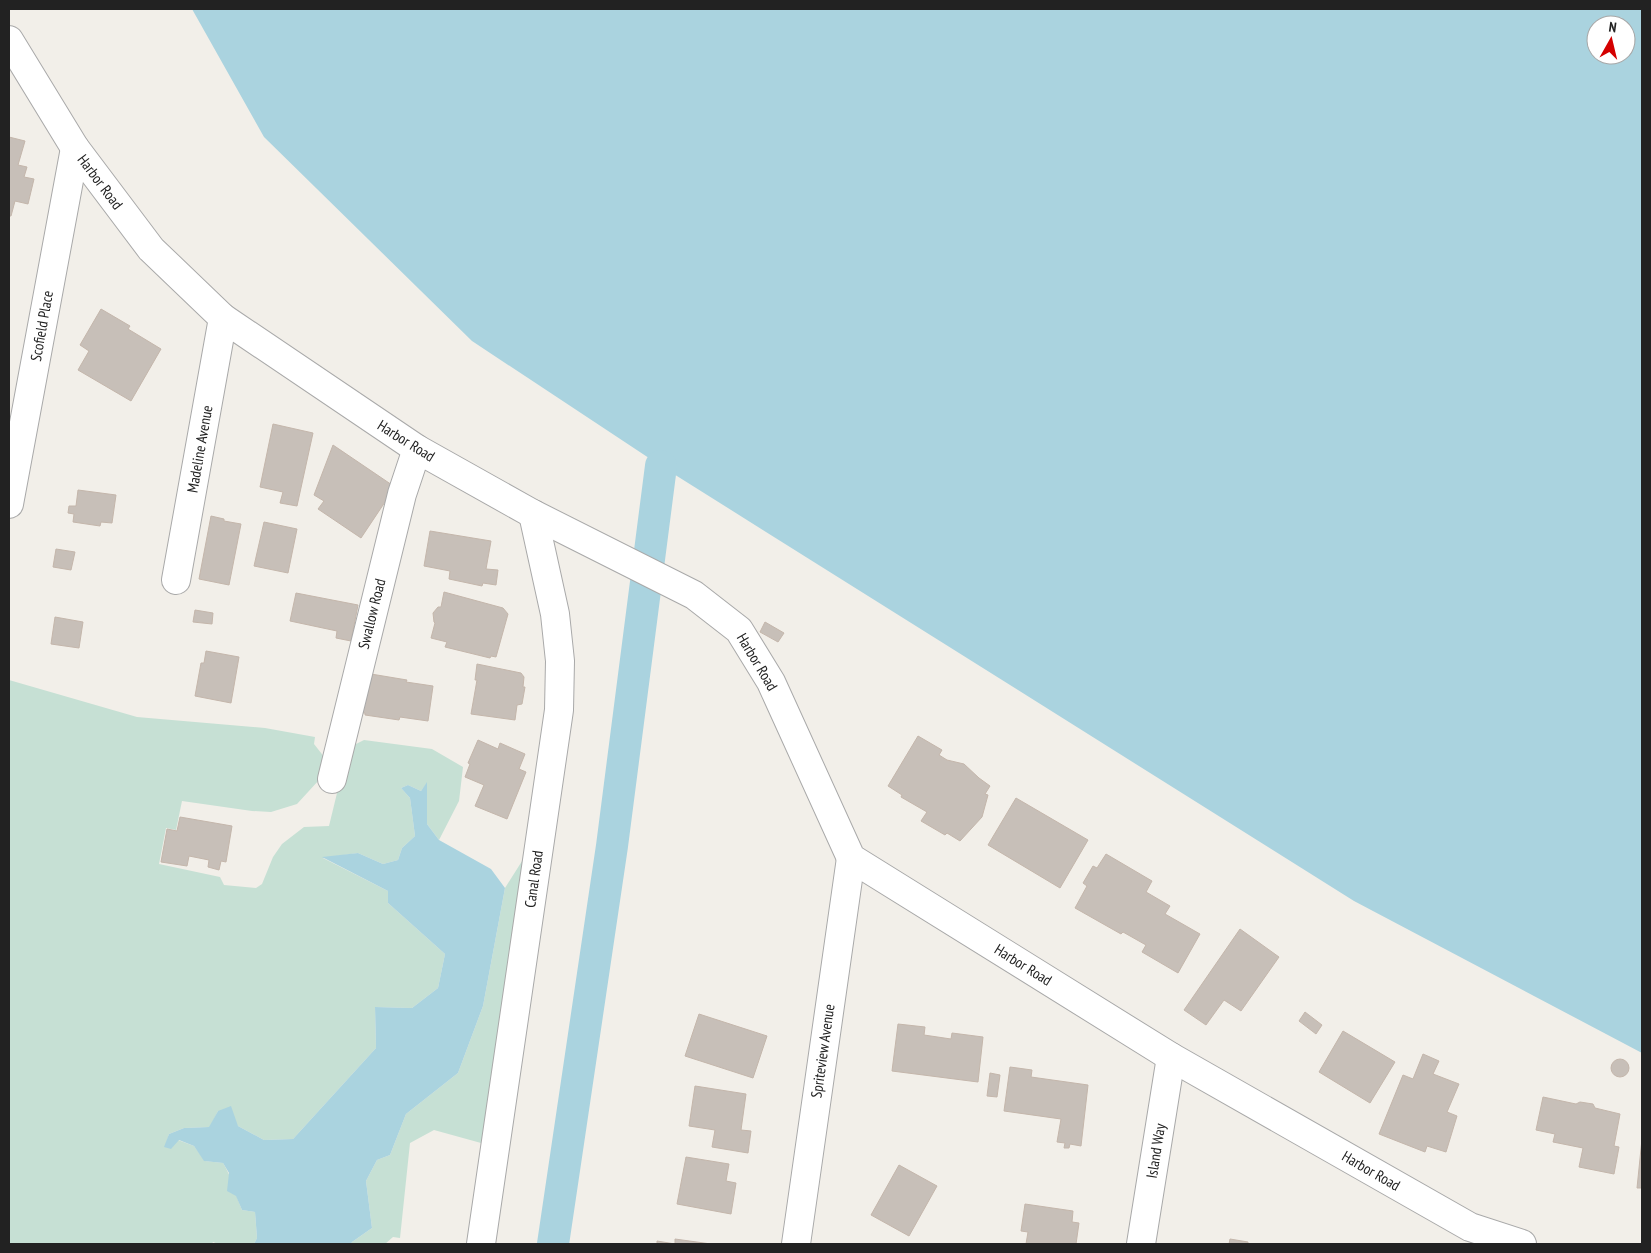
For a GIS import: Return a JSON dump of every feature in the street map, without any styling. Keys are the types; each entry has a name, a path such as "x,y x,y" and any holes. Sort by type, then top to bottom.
{"street":[{"name":"Harbor Road","path":"9,40 75,148 151,249 223,318 417,449 533,514 694,594 739,630 771,682 851,858 1172,1057 1469,1236 1522,1244"},
{"name":"Scofield Place","path":"9,504 75,148"},
{"name":"Madeline Avenue","path":"176,580 223,318"},
{"name":"Swallow Road","path":"332,779 402,494 417,449"},
{"name":"Canal Road","path":"481,1244 559,710 560,661 555,614 533,514"},
{"name":"Spriteview Avenue","path":"796,1244 851,858"},
{"name":"Island Way","path":"1141,1244 1172,1057"}],"green space":[{"path":"9,680 137,717 265,728 315,737 314,744 325,758 319,780 297,804 271,812 182,801 176,830 166,828 159,864 220,877 224,885 256,888 262,884 273,857 282,844 304,827 329,826 348,748 364,740 432,749 463,767 459,801 439,840 427,824 427,783 421,791 408,785 401,788 410,798 415,836 402,848 398,860 383,864 358,853 323,858 388,891 388,903 445,954 438,988 412,1008 375,1007 376,1048 293,1139 264,1140 238,1126 218,1111 210,1127 184,1128 169,1134 165,1147 178,1140 194,1146 205,1161 223,1163 242,1210 255,1212 257,1238 254,1244 218,1244 213,1242 212,1244 9,1244"},
{"path":"529,850 488,1116 481,1143 434,1130 410,1143 400,1238 393,1237 385,1244 351,1244 372,1228 366,1181 377,1160 390,1155 406,1114 458,1073 483,1006 505,888"}],"water":[{"path":"192,9 1642,9 1642,1053 1354,901 661,466 472,341 264,137"},
{"path":"427,782 427,824 439,840 491,869 505,888 483,1006 458,1073 406,1114 390,1155 377,1160 366,1181 372,1228 351,1244 254,1244 257,1238 255,1212 242,1210 236,1196 227,1191 229,1173 223,1163 204,1161 194,1146 179,1140 171,1149 164,1147 169,1134 184,1128 209,1127 218,1111 231,1106 238,1126 264,1140 293,1139 376,1048 375,1007 412,1008 438,988 445,954 388,903 388,891 322,857 358,853 383,864 398,860 402,848 415,836 410,798 401,788 408,785 421,791"}],"building":[{"path":"9,137 25,141 18,165 27,167 24,177 34,179 28,204 15,201 11,216 9,216"},
{"path":"101,309 130,326 128,329 161,349 131,401 78,370 89,351 80,345"},
{"path":"273,424 313,433 297,506 280,503 283,492 260,487"},
{"path":"333,445 395,487 361,538 318,509 324,501 314,495"},
{"path":"78,490 116,495 112,523 101,522 100,526 73,522 74,514 68,513 69,506 76,506"},
{"path":"211,516 241,524 229,585 199,579"},
{"path":"264,522 297,529 288,573 254,566"},
{"path":"430,531 491,541 486,569 498,570 496,585 483,583 482,586 449,579 450,571 424,566"},
{"path":"56,549 75,552 71,570 53,567"},
{"path":"444,592 503,608 508,614 496,657 491,656 490,658 445,647 447,642 431,638 435,623 433,613 438,607 441,607"},
{"path":"296,593 358,605 351,641 336,638 337,631 290,621"},
{"path":"195,610 213,613 212,624 193,622"},
{"path":"55,617 83,622 79,648 51,644"},
{"path":"765,622 784,633 778,642 760,632"},
{"path":"206,651 239,657 231,703 195,696 201,663 204,663"},
{"path":"477,664 521,673 524,677 523,687 525,687 522,704 517,705 515,720 471,714 477,680 475,680"},
{"path":"371,674 433,686 428,721 400,717 399,720 362,713 368,677"},
{"path":"918,736 942,750 939,755 947,760 964,764 990,786 985,794 988,795 982,817 960,841 947,833 945,835 921,821 927,812 901,797 902,795 888,786"},
{"path":"478,740 498,749 500,743 525,754 519,769 526,772 507,819 475,806 484,785 465,777 470,764 468,763"},
{"path":"1016,798 1088,840 1060,888 988,845"},
{"path":"180,817 232,826 226,862 221,861 219,870 208,867 209,860 189,856 187,866 161,862 167,829 177,831"},
{"path":"1106,854 1152,881 1146,892 1170,906 1165,914 1200,934 1178,973 1142,952 1146,945 1123,932 1121,934 1075,908 1087,886 1083,883 1093,866 1097,868"},
{"path":"1240,929 1279,957 1241,1011 1224,1000 1206,1025 1184,1010"},
{"path":"1305,1012 1322,1025 1316,1034 1299,1021"},
{"path":"699,1014 767,1036 753,1078 685,1056"},
{"path":"898,1024 925,1027 924,1035 951,1039 952,1033 983,1037 978,1082 892,1071"},
{"path":"1343,1031 1395,1062 1370,1103 1319,1072"},
{"path":"1423,1054 1439,1061 1433,1074 1459,1084 1447,1112 1457,1116 1446,1152 1427,1146 1425,1152 1379,1134 1403,1075 1413,1079"},
{"path":"1620,1059 1626,1062 1629,1068 1626,1074 1620,1077 1614,1074 1611,1068 1614,1062"},
{"path":"1010,1067 1032,1070 1031,1077 1088,1085 1081,1146 1070,1144 1069,1148 1064,1148 1065,1143 1057,1142 1061,1119 1004,1111"},
{"path":"990,1073 1000,1075 997,1097 987,1096"},
{"path":"695,1086 746,1094 741,1130 751,1131 748,1153 712,1147 715,1130 689,1126"},
{"path":"1543,1097 1576,1104 1580,1102 1593,1104 1595,1108 1620,1114 1614,1146 1619,1147 1614,1174 1579,1167 1583,1148 1553,1142 1555,1134 1536,1130"},
{"path":"1642,1139 1642,1188 1637,1188"},
{"path":"686,1157 729,1164 726,1181 736,1183 731,1214 677,1204"},
{"path":"899,1165 937,1186 909,1236 871,1215"},
{"path":"1025,1204 1073,1211 1072,1222 1079,1223 1076,1244 1026,1244 1028,1232 1021,1231"},
{"path":"675,1239 711,1244 675,1244"},
{"path":"1230,1239 1248,1242 1248,1244 1229,1244"},
{"path":"657,1241 675,1244 657,1244"}],"waterway":[{"path":"553,1244 612,846 661,466"}]}
